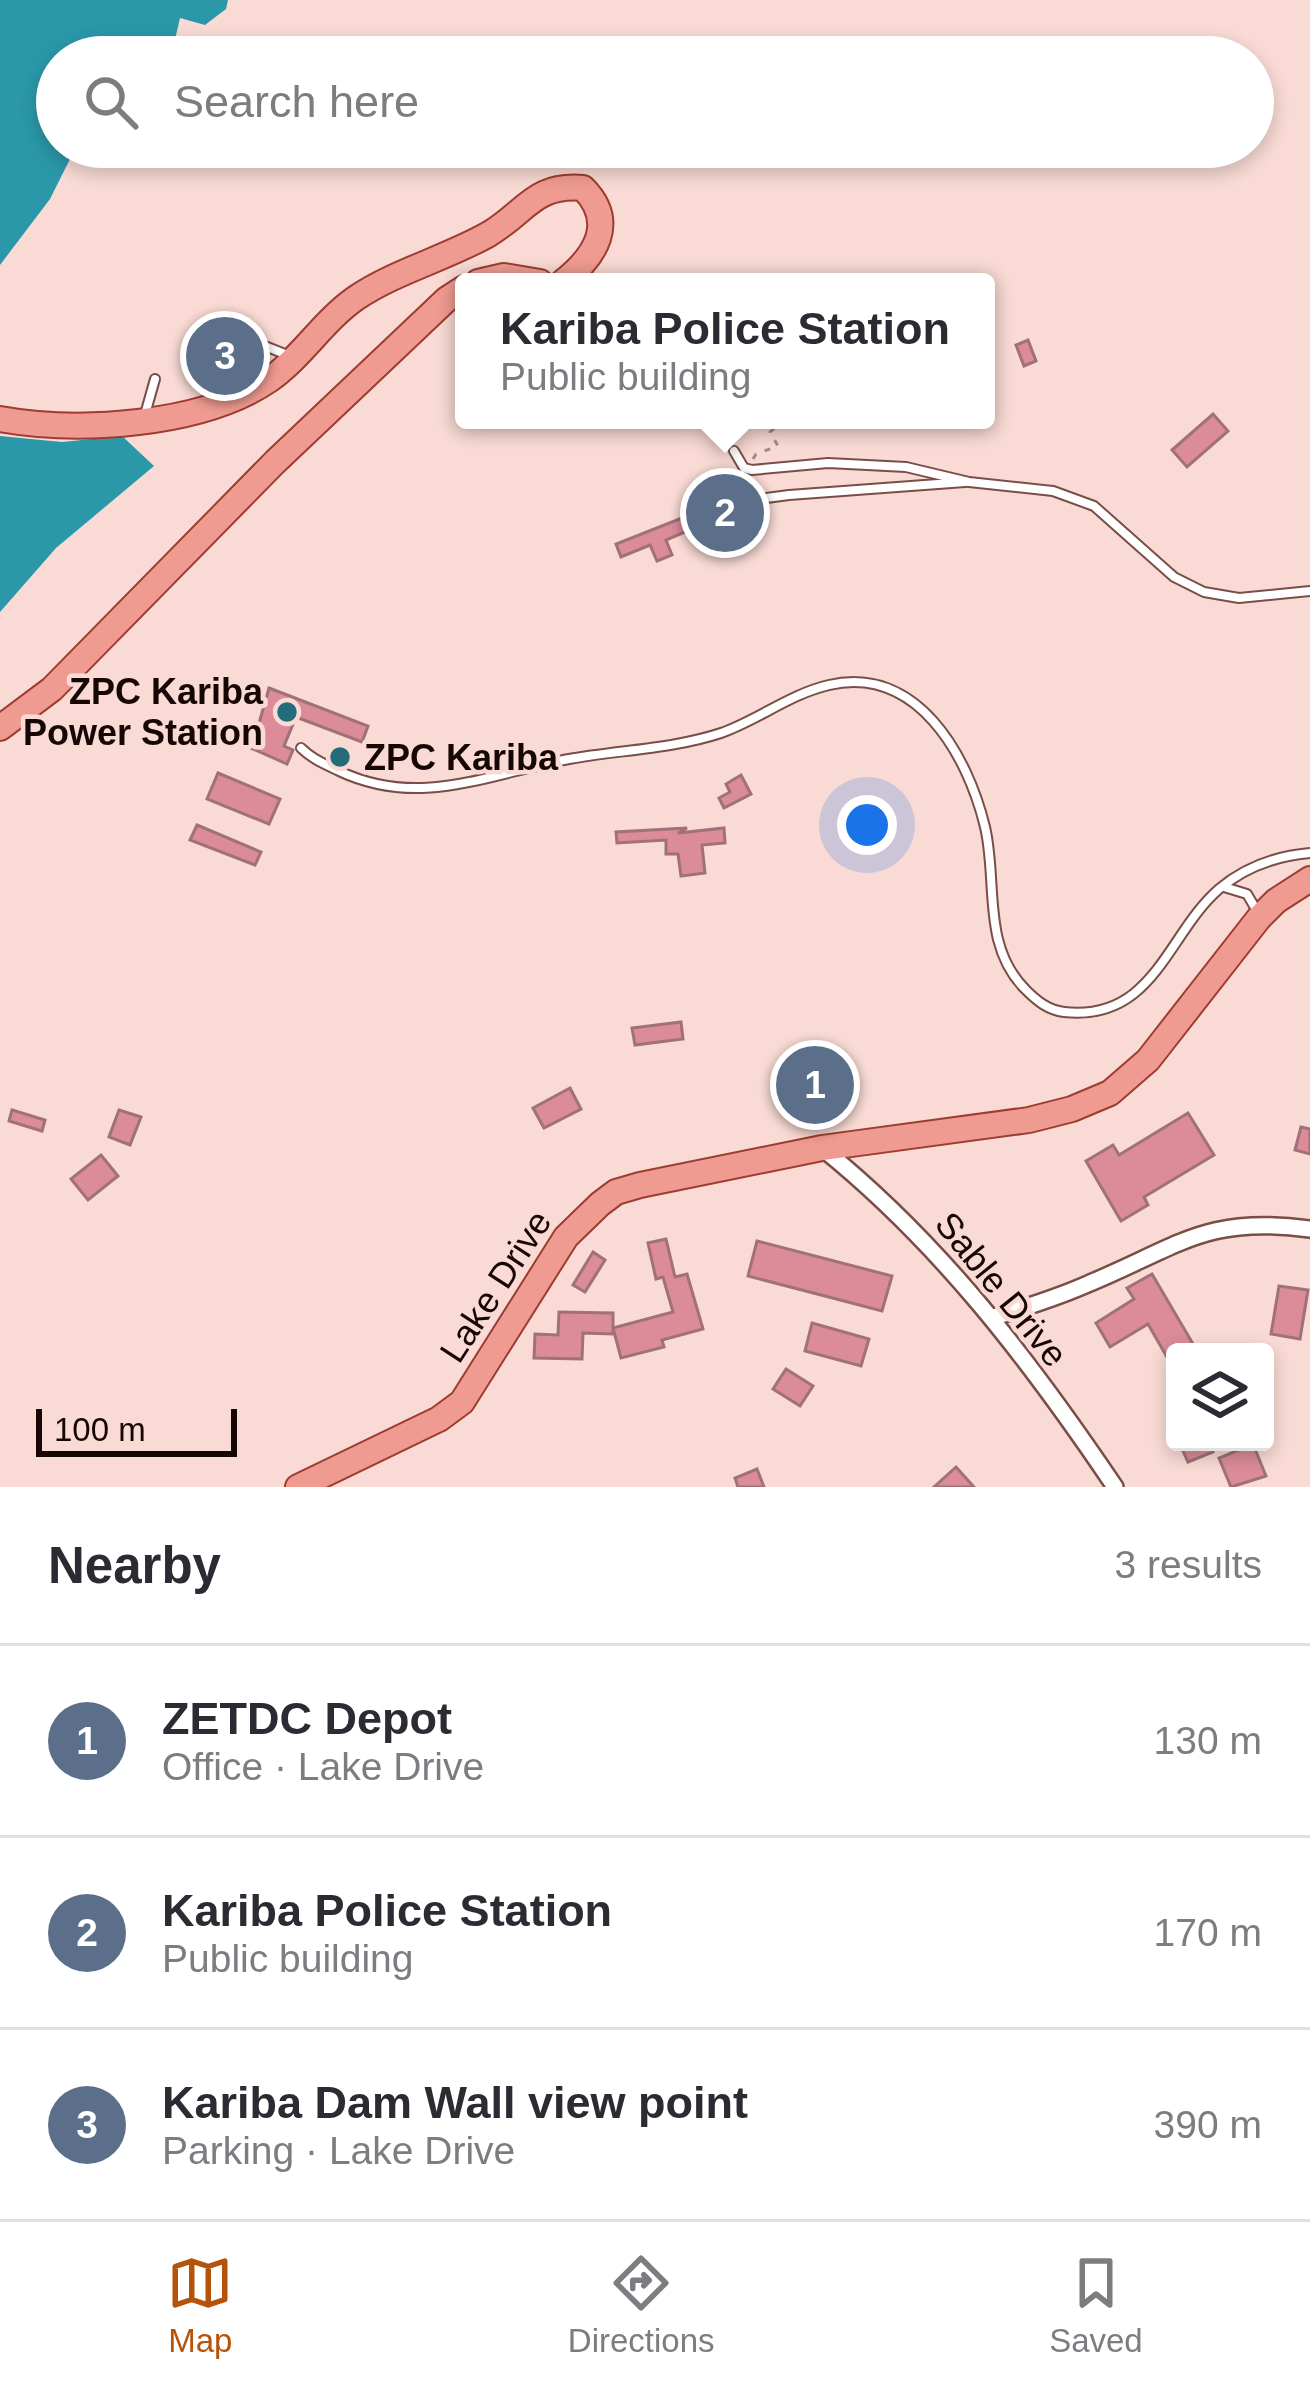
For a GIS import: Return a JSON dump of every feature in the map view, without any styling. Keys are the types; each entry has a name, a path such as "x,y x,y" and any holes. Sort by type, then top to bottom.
{"main road":[{"path":"0,419 113,425 202,409 265,383 336,313 363,294 462,250 513,219 544,190 584,188 597,201 601,232 588,259 573,273"},
{"path":"0,728 52,689 275,461 455,294"},
{"name":"Lake Drive","path":"298,1487 440,1419 462,1402 566,1237 616,1192 822,1148 1029,1120 1110,1093 1148,1060 1259,918 1310,879"}],"street":[{"name":"Sable Drive","path":"822,1148 914,1228 994,1318 1115,1487"},
{"path":"994,1318 1094,1282 1145,1255 1207,1231 1256,1223 1310,1229"}],"lane":[{"path":"247,339 295,358"},
{"path":"143,419 155,379"},
{"path":"734,451 744,468 862,464 927,470 969,482 1073,496 1110,517 1174,578 1204,592 1240,598 1310,591"},
{"path":"722,505 789,495 969,482"},
{"path":"301,748 309,757 362,782 383,788 433,790 565,760 721,733 828,685 872,682 914,701 959,760 984,826 994,922 1004,959 1021,986 1040,1004 1059,1012 1114,1004 1138,992 1221,887 1251,868 1286,855 1310,853"},
{"path":"1221,887 1247,894 1259,918"}],"path":[{"path":"744,468 756,454 778,446 770,432 773,429"}],"water":[{"path":"0,0 228,0 226,9 205,25 180,18 176,36 36,36 36,168 66,168 50,199 0,265"},
{"path":"0,436 62,442 122,436 154,466 56,548 0,612"}],"building":[{"path":"1028,340 1036,361 1024,366 1016,345"},
{"path":"1213,414 1228,431 1187,467 1172,450"},
{"path":"687,516 692,529 666,540 672,555 657,561 650,545 621,557 616,544"},
{"path":"269,688 368,726 362,742 296,717 284,746 293,750 287,764 244,745 250,731 256,734"},
{"path":"218,773 280,799 269,824 207,799"},
{"path":"741,775 751,794 724,808 719,798 730,792 726,784"},
{"path":"197,825 261,852 255,865 190,840"},
{"path":"687,828 678,833 724,828 725,843 702,845 705,873 681,876 678,854 666,854 666,840 617,843 616,832"},
{"path":"681,1022 683,1039 635,1045 632,1028"},
{"path":"831,1069 833,1094 797,1097 795,1072"},
{"path":"570,1088 581,1109 544,1128 533,1108"},
{"path":"12,1110 45,1120 42,1131 9,1121"},
{"path":"119,1110 141,1117 130,1145 109,1137"},
{"path":"1188,1113 1214,1155 1144,1197 1148,1205 1121,1221 1086,1161 1113,1145 1119,1155"},
{"path":"1301,1127 1310,1129 1310,1154 1295,1150"},
{"path":"101,1155 118,1176 88,1200 71,1179"},
{"path":"666,1239 675,1277 687,1274 703,1329 662,1340 664,1347 621,1358 613,1328 673,1312 663,1277 656,1279 648,1243"},
{"path":"757,1241 892,1276 882,1311 748,1276"},
{"path":"593,1252 605,1260 585,1292 573,1285"},
{"path":"1152,1274 1192,1343 1166,1343 1166,1356 1148,1324 1110,1347 1096,1323 1134,1299 1127,1288"},
{"path":"1279,1286 1308,1290 1300,1339 1271,1334"},
{"path":"559,1312 613,1313 613,1334 583,1333 582,1359 534,1358 535,1334 558,1335"},
{"path":"812,1323 869,1339 861,1366 805,1351"},
{"path":"786,1369 813,1386 800,1406 773,1389"},
{"path":"1183,1451 1213,1451 1213,1452 1188,1462"},
{"path":"1236,1451 1256,1451 1266,1476 1231,1487 1219,1458"},
{"path":"956,1467 974,1487 934,1487"},
{"path":"757,1469 764,1487 738,1487 735,1478"}],"place":[{"name":"Kariba Dam Wall view point","path":"225,356"},
{"name":"Kariba Police Station","path":"725,513"},
{"name":"ZPC Kariba Power Station","path":"287,712"},
{"name":"ZPC Kariba","path":"340,757"},
{"name":"ZETDC Depot","path":"815,1085"}]}
